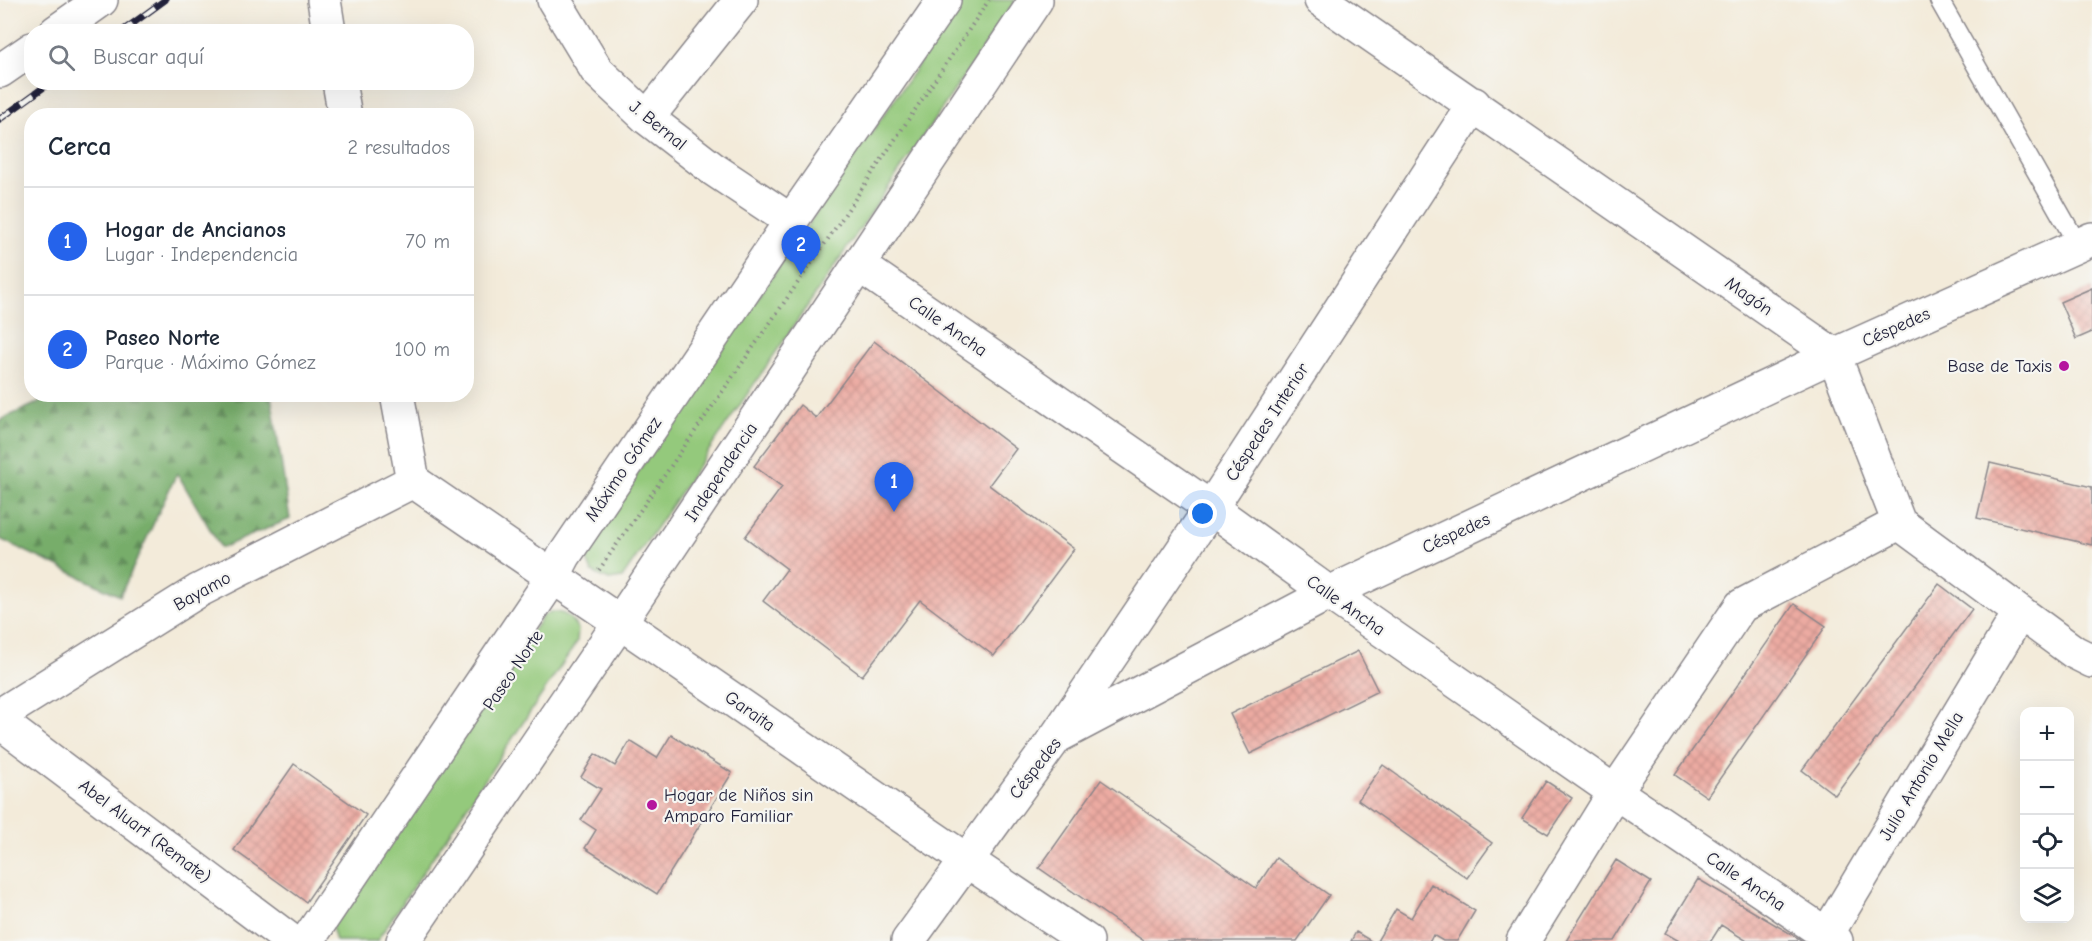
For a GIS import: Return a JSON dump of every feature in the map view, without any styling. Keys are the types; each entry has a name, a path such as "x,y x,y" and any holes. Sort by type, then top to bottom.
{"street":[{"path":"67,24 101,0"},
{"path":"324,0 328,24"},
{"name":"J. Bernal","path":"554,0 597,71 648,118 713,168 791,221"},
{"path":"648,118 741,0"},
{"name":"Máximo Gómez","path":"306,941 566,586 564,556 944,0"},
{"name":"Independencia","path":"402,941 620,622 1036,0"},
{"name":"Magón","path":"1321,0 1834,355"},
{"path":"0,71 24,54"},
{"path":"340,90 344,108"},
{"name":"Céspedes Interior","path":"1056,737 1211,508 1474,104"},
{"name":"Céspedes","path":"908,941 1056,737 1329,593 1834,355 2085,242"},
{"name":"Calle Ancha","path":"859,265 1828,939"},
{"path":"1834,355 1899,523 2074,652 2092,661"},
{"path":"398,402 413,481"},
{"name":"Garaita","path":"413,481 965,861 1087,941"},
{"name":"Bayamo","path":"0,715 198,591 413,481"},
{"path":"1523,941 1615,792 1741,606 1899,523"},
{"name":"Julio Antonio Mella","path":"1828,939 2020,612"},
{"name":"Abel Aluart (Remate)","path":"0,722 291,941"}],"lane":[{"path":"1939,0 2085,242"}],"path":[{"path":"566,586 826,242 989,0"},
{"path":"791,221 859,265"}],"green space":[{"path":"963,0 1016,0 622,578 609,580 592,572 583,551"},
{"path":"40,402 272,402 290,519 221,548 177,473 120,596 0,539 0,420"},
{"path":"550,612 564,614 570,618 578,629 577,642 377,941 336,941 331,924 543,616"}],"building":[{"path":"2092,288 2092,332 2076,339 2060,302"},
{"path":"874,341 1016,449 989,485 1074,549 994,656 920,600 862,676 763,601 787,569 745,537 782,487 754,466 800,405 816,418"},
{"path":"1990,463 2092,487 2092,545 1977,518"},
{"path":"1939,584 1972,609 1835,795 1802,770"},
{"path":"1794,604 1826,626 1707,797 1675,775"},
{"path":"1358,651 1378,691 1250,754 1230,714"},
{"name":"Hogar de Niños sin Amparo Familiar","path":"671,735 732,773 657,894 585,848 596,830 581,820 601,789 581,777 595,754 615,766 630,741 657,758"},
{"path":"294,764 366,815 306,902 234,850"},
{"path":"1383,765 1492,843 1467,878 1358,800"},
{"path":"1101,780 1256,888 1276,858 1329,895 1297,941 1144,941 1039,868"},
{"path":"1546,781 1572,798 1548,834 1522,818"},
{"path":"1616,860 1651,882 1615,941 1566,941"},
{"path":"1698,879 1803,941 1747,941 1721,925 1711,941 1679,941 1665,933"},
{"path":"1431,884 1475,911 1457,941 1443,941 1433,935 1430,941 1377,941 1396,909 1411,918"},
{"path":"1356,932 1371,941 1351,941"}],"railway":[{"path":"132,24 165,0"},
{"path":"0,119 40,90"}],"place":[{"name":"Paseo Norte","path":"801,275"},
{"name":"Base de Taxis","path":"2064,366"},
{"name":"Hogar de Ancianos","path":"894,512"},
{"name":"Hogar de Niños sin Amparo Familiar","path":"652,805"}]}
